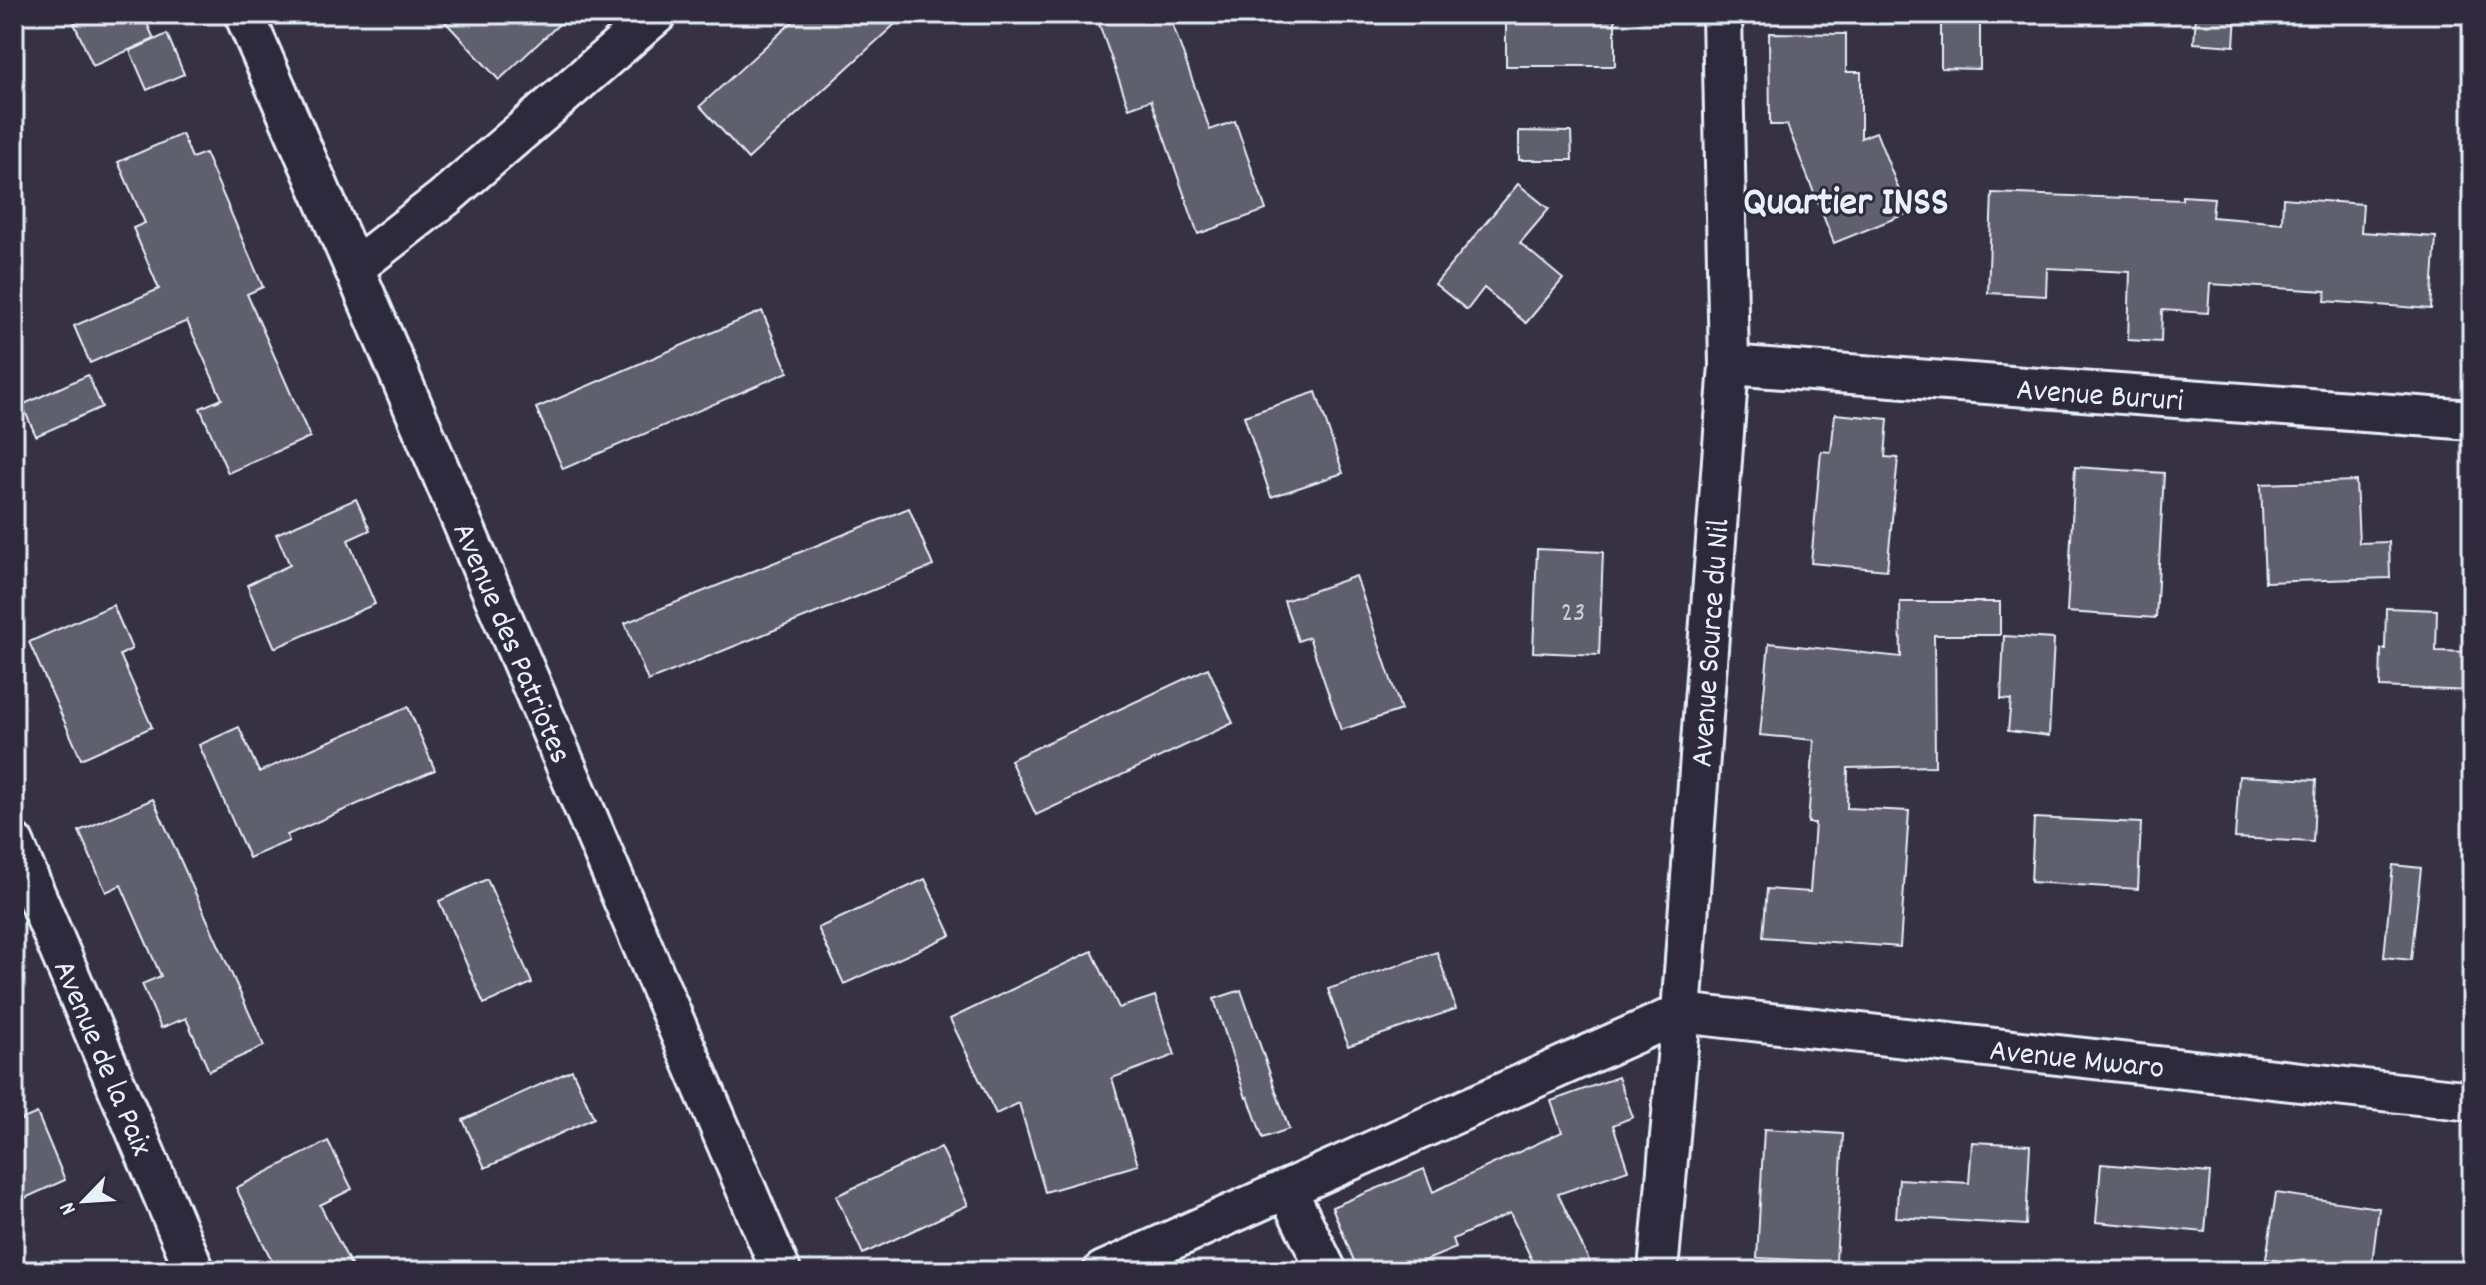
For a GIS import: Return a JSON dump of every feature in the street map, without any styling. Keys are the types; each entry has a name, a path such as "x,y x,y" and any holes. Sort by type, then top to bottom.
{"street":[{"name":"Avenue des Patriotes","path":"244,14 781,1271"},
{"path":"354,268 489,161 657,14"},
{"name":"Avenue Source du Nil","path":"1658,1271 1681,1013 1729,365 1722,14"},
{"name":"Avenue Bururi","path":"1729,365 2472,420"},
{"name":"Avenue de la Paix","path":"14,843 195,1271"},
{"path":"1103,1271 1681,1013"},
{"name":"Avenue Mwaro","path":"1681,1013 2472,1101"},
{"path":"1287,1190 1327,1271"}],"building":[{"path":"96,14 143,14 154,39 93,66 74,23"},
{"path":"438,14 570,14 499,80"},
{"path":"801,14 906,14 748,159 700,106"},
{"path":"1117,14 1169,14 1210,130 1235,121 1266,210 1198,234 1151,100 1129,108 1098,21"},
{"path":"1506,14 1615,14 1615,66 1506,66"},
{"path":"1941,14 1980,14 1980,69 1941,68"},
{"path":"2196,14 2236,14 2234,46 2194,43"},
{"path":"1769,33 1846,34 1846,72 1861,72 1861,138 1876,132 1908,213 1834,243 1787,125 1770,125"},
{"path":"167,34 184,74 147,90 130,51"},
{"path":"1519,131 1571,132 1572,160 1519,160"},
{"path":"182,134 192,158 205,153 263,287 247,294 310,437 228,473 200,408 222,399 187,321 90,363 74,326 159,289 133,228 145,223 118,162"},
{"path":"1518,184 1549,209 1520,243 1563,279 1526,323 1484,288 1467,310 1435,284"},
{"path":"1992,193 2182,200 2182,196 2214,198 2212,217 2282,223 2283,198 2363,204 2361,232 2436,237 2431,309 2325,301 2326,291 2210,284 2208,313 2162,310 2161,342 2128,340 2130,272 2047,268 2046,296 1988,293"},
{"path":"762,311 788,372 563,469 536,408"},
{"path":"88,375 102,407 36,436 22,405"},
{"path":"1316,392 1343,473 1271,497 1244,416"},
{"path":"1835,414 1888,419 1885,457 1898,458 1887,570 1811,563 1821,451 1831,452"},
{"path":"2075,467 2164,473 2156,618 2067,612"},
{"path":"2356,481 2359,543 2389,542 2390,578 2265,582 2261,484"},
{"path":"356,499 370,530 348,540 375,604 275,648 247,585 290,565 276,534"},
{"path":"909,508 933,566 648,681 625,623"},
{"path":"1537,549 1603,552 1599,655 1533,652"},
{"path":"1356,576 1401,710 1341,730 1309,637 1298,641 1284,601"},
{"path":"1900,602 2000,602 2000,635 1934,635 1935,766 1848,768 1847,808 1909,811 1900,947 1763,937 1767,889 1810,892 1815,823 1808,823 1814,740 1760,735 1769,643 1901,657"},
{"path":"113,605 132,649 120,655 152,727 81,759 29,642"},
{"path":"2386,608 2437,610 2436,651 2472,652 2472,691 2380,687"},
{"path":"2004,636 2054,639 2049,736 2008,731 2011,700 2001,699"},
{"path":"1208,668 1233,723 1036,815 1010,760"},
{"path":"408,707 435,770 287,835 289,841 249,858 199,745 239,727 259,772"},
{"path":"2239,776 2316,780 2313,842 2235,838"},
{"path":"153,799 264,1046 209,1071 186,1018 161,1028 142,984 161,976 121,885 106,892 79,831"},
{"path":"2034,818 2141,823 2138,889 2031,882"},
{"path":"2393,865 2421,868 2411,960 2384,957"},
{"path":"487,879 532,983 484,1004 439,901"},
{"path":"925,879 951,935 844,984 818,928"},
{"path":"1092,951 1119,1008 1155,996 1175,1055 1112,1078 1138,1165 1045,1192 1019,1103 996,1114 950,1019"},
{"path":"1437,952 1456,1009 1348,1046 1328,989"},
{"path":"1241,990 1289,1129 1263,1138 1246,1098 1214,999"},
{"path":"572,1070 594,1118 485,1168 463,1120"},
{"path":"1618,1077 1633,1117 1613,1125 1628,1170 1558,1194 1594,1271 1537,1271 1510,1213 1453,1239 1456,1248 1400,1271 1358,1271 1332,1207 1424,1169 1433,1192 1562,1132 1551,1101"},
{"path":"37,1113 65,1180 14,1203 14,1123"},
{"path":"1764,1129 1843,1134 1836,1262 1757,1258"},
{"path":"328,1141 352,1189 320,1205 354,1271 277,1271 236,1188"},
{"path":"1972,1142 2030,1145 2026,1225 1896,1217 1899,1179 1969,1183"},
{"path":"941,1147 968,1205 863,1254 836,1196"},
{"path":"2101,1164 2210,1173 2205,1232 2096,1222"},
{"path":"2276,1193 2379,1208 2371,1271 2347,1271 2266,1259"}],"district":[{"name":"Quartier INSS","path":"1846,199"}]}
